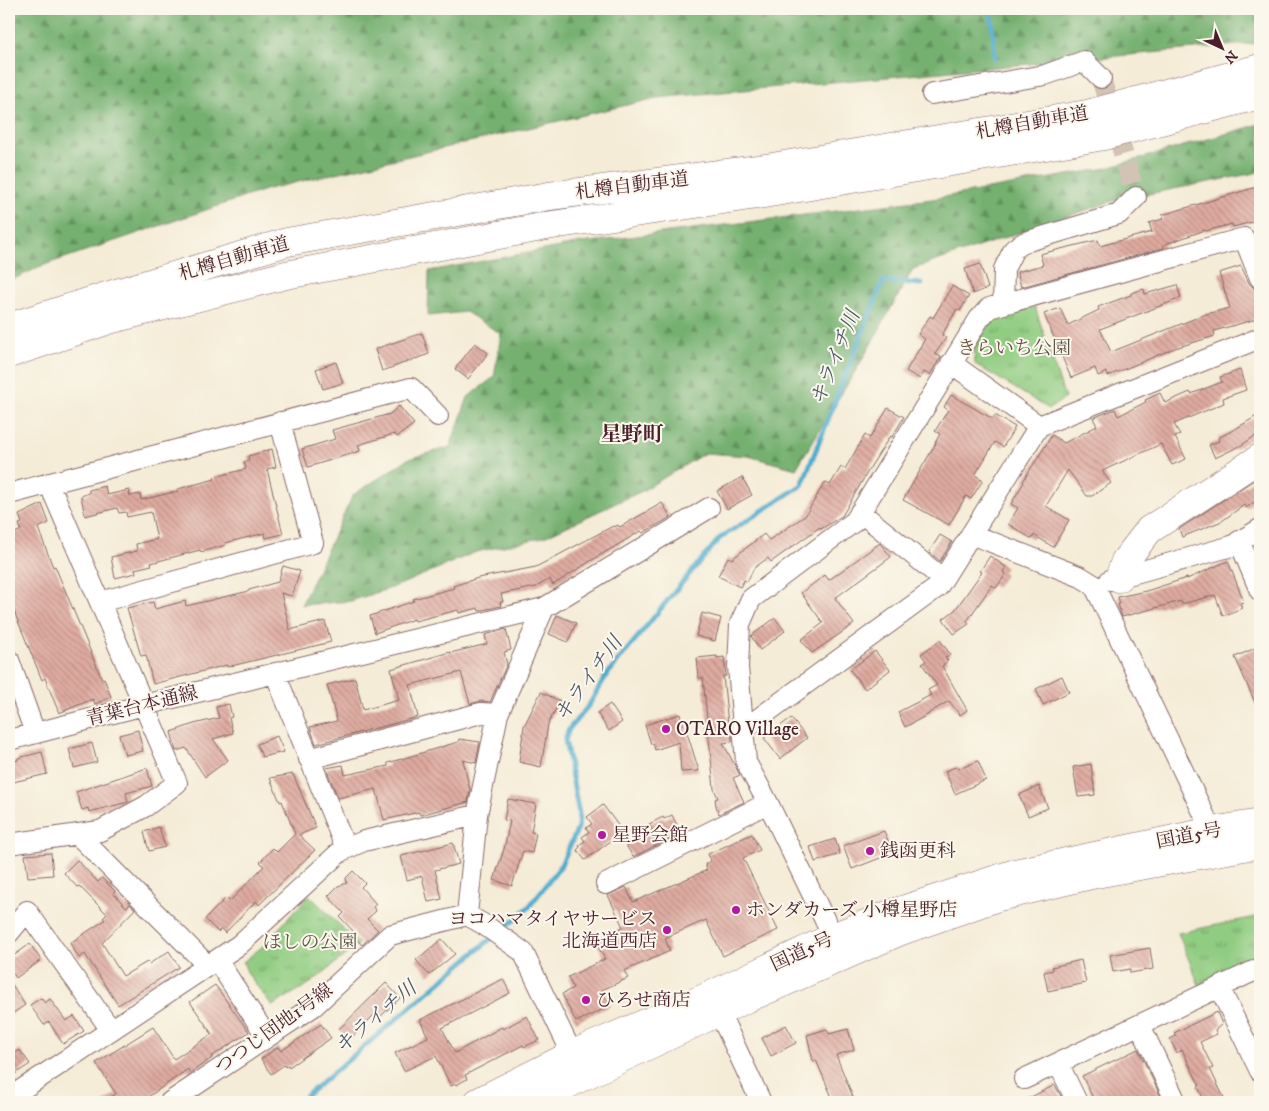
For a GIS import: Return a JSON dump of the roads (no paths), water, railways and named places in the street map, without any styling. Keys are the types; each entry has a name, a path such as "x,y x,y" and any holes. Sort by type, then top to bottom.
{"main road":[{"name":"札樽自動車道","path":"9,327 287,242 549,196 766,168 1087,114 1260,68"},
{"name":"札樽自動車道","path":"9,354 109,320 286,275 552,225 764,194 1104,136 1260,95"},
{"path":"1106,581 1125,561 1149,530 1260,458"},
{"name":"国道5号","path":"478,1102 578,1065 714,1005 833,937 893,913 1015,873 1212,831 1260,823"},
{"name":"国道5号","path":"714,1005 746,999 901,931 995,898 1096,874 1260,844"},
{"name":"国道5号","path":"534,1102 578,1065"}],"street":[{"path":"932,94 1045,75 1084,61 1101,78"},
{"path":"1002,304 1004,269 1014,249 1025,242 1119,214 1136,197"},
{"path":"833,937 768,802 746,762 738,666 740,624 751,599 855,521 978,319 989,308 1244,238 1260,278"},
{"path":"743,730 938,587 1040,426 1260,338"},
{"path":"951,364 1040,426"},
{"path":"9,494 411,388 438,416"},
{"path":"100,602 313,543 280,422"},
{"path":"9,844 100,831 146,806 177,783 49,484"},
{"name":"青葉台本通線","path":"9,740 144,704 544,608 710,508"},
{"path":"860,512 943,579"},
{"path":"971,534 1081,577 1106,581 1232,546 1260,529"},
{"path":"1239,542 1260,590"},
{"path":"1106,581 1212,831"},
{"path":"544,608 498,714 477,816 475,920 523,952 578,1065"},
{"path":"9,660 35,734"},
{"path":"275,673 346,849"},
{"path":"309,759 482,712 498,714"},
{"path":"606,884 768,802"},
{"path":"9,1098 239,945 341,851 364,841 477,816"},
{"path":"78,834 212,963 267,1037"},
{"path":"9,933 27,911 111,1030"},
{"name":"つつじ団地1号線","path":"170,1102 314,1006 390,935 475,920"},
{"path":"1024,1079 1260,968"},
{"path":"1219,987 1260,1071"},
{"path":"714,1005 760,1102"},
{"path":"1140,1024 1176,1102"},
{"path":"1058,1063 1077,1102"}],"waterway":[{"name":"キライチ川","path":"991,9 995,58"},
{"name":"キライチ川","path":"501,931 528,908 560,867 578,828 579,814 565,740 569,729 589,705 606,676 720,538 802,485 883,281 922,284"},
{"name":"キライチ川","path":"299,1102 494,936"}],"tunnel":[{"path":"1101,78 1136,197"}],"place":[{"name":"OTARO Village","path":"666,729"},
{"name":"星野会館","path":"602,835"},
{"name":"銭函更科","path":"870,851"},
{"name":"ホンダカーズ 小樽星野店","path":"736,910"},
{"name":"ヨコハマタイヤサービス 北海道西店","path":"667,930"},
{"name":"ひろせ商店","path":"586,1000"}],"district":[{"name":"星野町","path":"632,435"}],"park label":[{"name":"きらいち公園","path":"1014,348"},
{"name":"ほしの公園","path":"310,942"}]}
